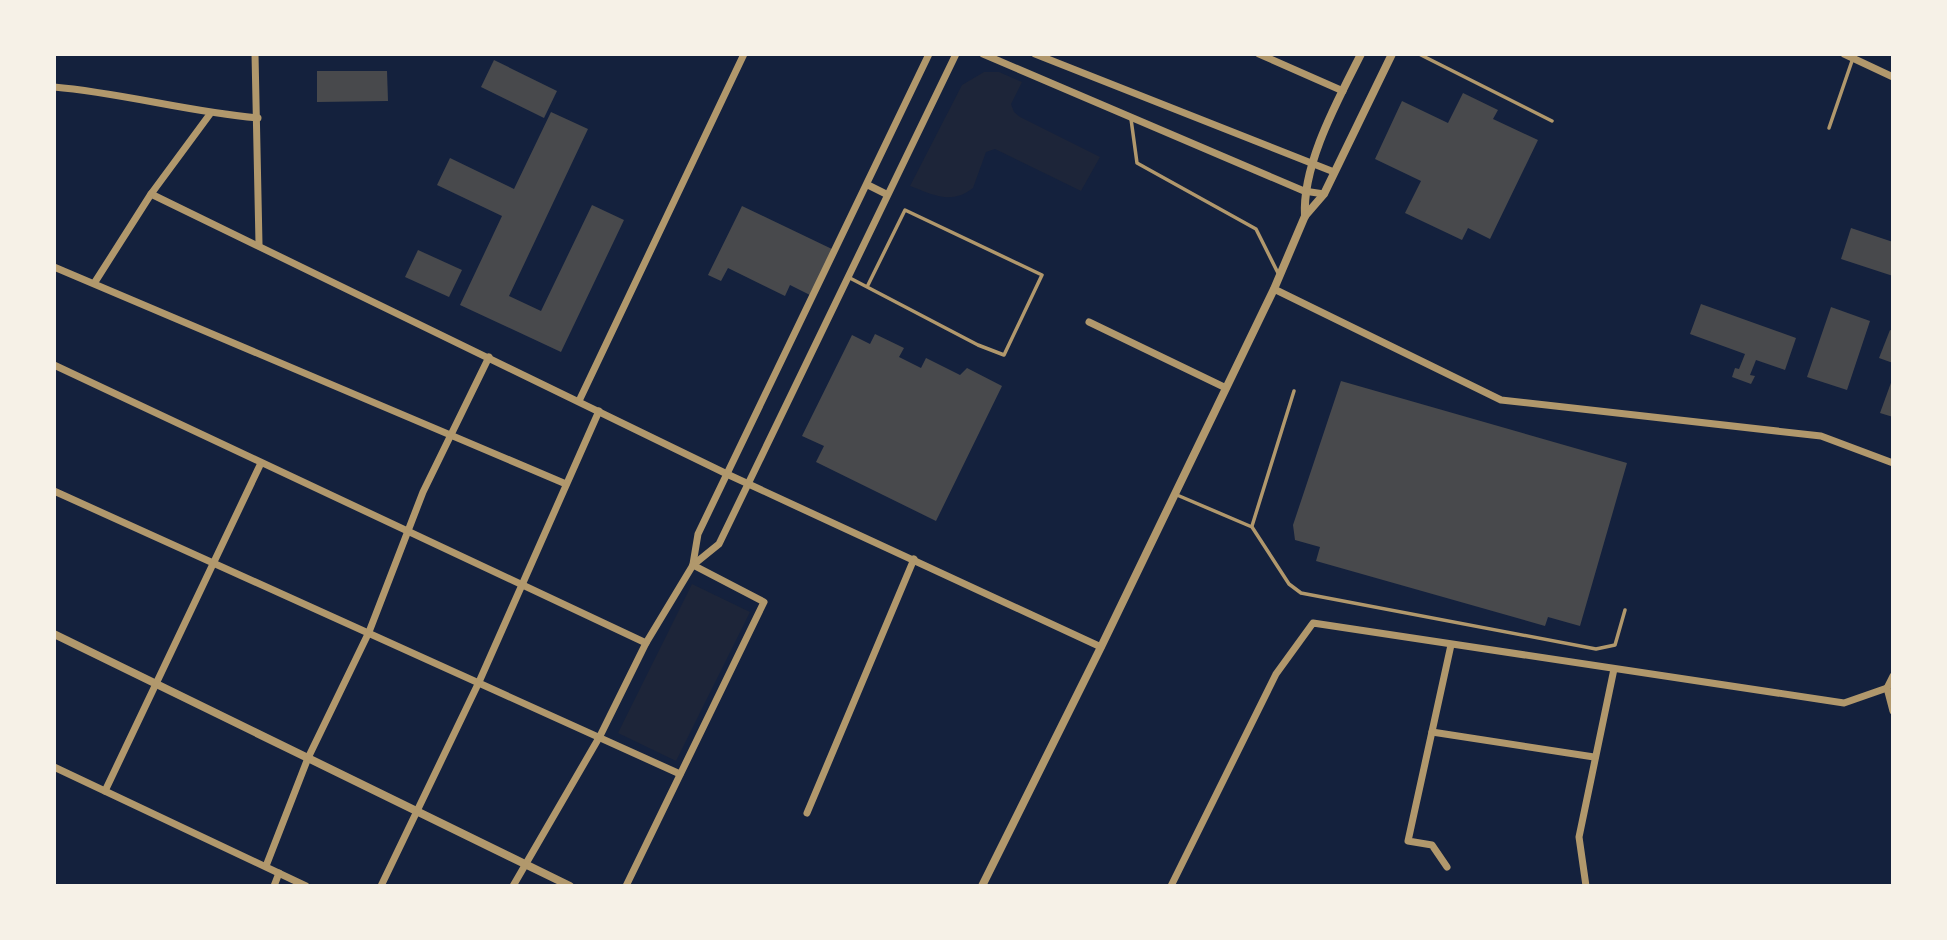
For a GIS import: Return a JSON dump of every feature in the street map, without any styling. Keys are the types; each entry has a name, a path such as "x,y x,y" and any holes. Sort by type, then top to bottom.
{"street":[{"path":"255,54 259,244"},
{"path":"579,401 744,54"},
{"path":"693,565 698,534 729,475 929,54"},
{"path":"513,886 600,736 646,643 693,565 719,544 846,276 956,54"},
{"path":"983,54 1304,191 1324,194"},
{"path":"1035,54 1312,166 1334,172"},
{"path":"1259,54 1343,91"},
{"path":"1305,216 1304,191 1312,166 1361,54"},
{"path":"982,886 1274,289 1305,216 1324,194 1392,54"},
{"path":"1844,54 1893,77"},
{"path":"54,87 86,90 210,114 258,118"},
{"path":"95,282 151,194 210,114"},
{"path":"868,185 886,194"},
{"path":"151,194 259,244 729,475 1101,646"},
{"path":"54,267 95,282 566,484"},
{"path":"1274,289 1501,400 1821,436 1893,463"},
{"path":"1089,322 1226,388"},
{"path":"266,866 309,758 369,632 407,531 449,435 489,357"},
{"path":"54,365 646,643"},
{"path":"381,886 415,810 479,682 520,584 599,411"},
{"path":"105,791 158,685 261,463"},
{"path":"54,491 680,774"},
{"path":"807,813 914,559"},
{"path":"626,886 764,602 693,565"},
{"path":"1171,886 1276,674 1313,623 1844,703 1887,688"},
{"path":"54,634 570,886"},
{"path":"1447,867 1432,845 1408,841 1451,645"},
{"path":"1586,886 1579,837 1614,669"},
{"path":"1893,676 1887,688 1893,711"},
{"path":"1432,732 1594,757"},
{"path":"54,767 306,886"},
{"path":"274,886 279,873"}],"lane":[{"path":"1419,54 1552,121"},
{"path":"1829,128 1853,58"},
{"path":"1131,119 1137,163 1256,229 1279,275"},
{"path":"846,276 868,285 978,345 1004,355 1042,275 905,210 868,285"},
{"path":"1252,527 1294,391"},
{"path":"1175,494 1252,527 1289,584 1301,593 1596,649 1615,645 1625,610"}],"shaded area":[{"path":"984,72 999,72 1022,82 1011,104 1020,117 1100,157 1081,191 995,149 986,152 973,188 965,193 942,197 910,186 962,85"},
{"path":"692,584 750,612 676,761 618,733"}],"building":[{"path":"494,60 557,91 544,118 481,87"},
{"path":"317,71 387,71 388,101 317,102"},
{"path":"1463,93 1498,110 1493,119 1538,140 1490,239 1468,228 1462,240 1405,213 1421,181 1375,159 1402,101 1448,123"},
{"path":"551,112 588,129 509,296 541,311 592,205 624,220 561,352 460,305 502,216 437,185 450,158 514,189"},
{"path":"742,206 834,250 812,296 790,285 785,296 728,268 721,281 708,275"},
{"path":"1851,228 1893,242 1893,276 1841,259"},
{"path":"418,250 462,270 449,297 405,277"},
{"path":"1701,304 1796,338 1785,370 1756,360 1750,375 1755,376 1751,384 1732,377 1735,368 1739,369 1745,354 1690,334"},
{"path":"1831,307 1870,321 1847,390 1807,377"},
{"path":"1890,330 1893,331 1893,363 1879,358"},
{"path":"875,334 904,348 899,357 921,368 926,358 960,375 967,368 1002,386 936,521 816,462 824,446 802,436 852,335 870,344"},
{"path":"1893,380 1893,417 1880,413"},
{"path":"1341,381 1627,463 1580,626 1548,617 1545,626 1316,561 1320,547 1295,540 1293,525"}]}
